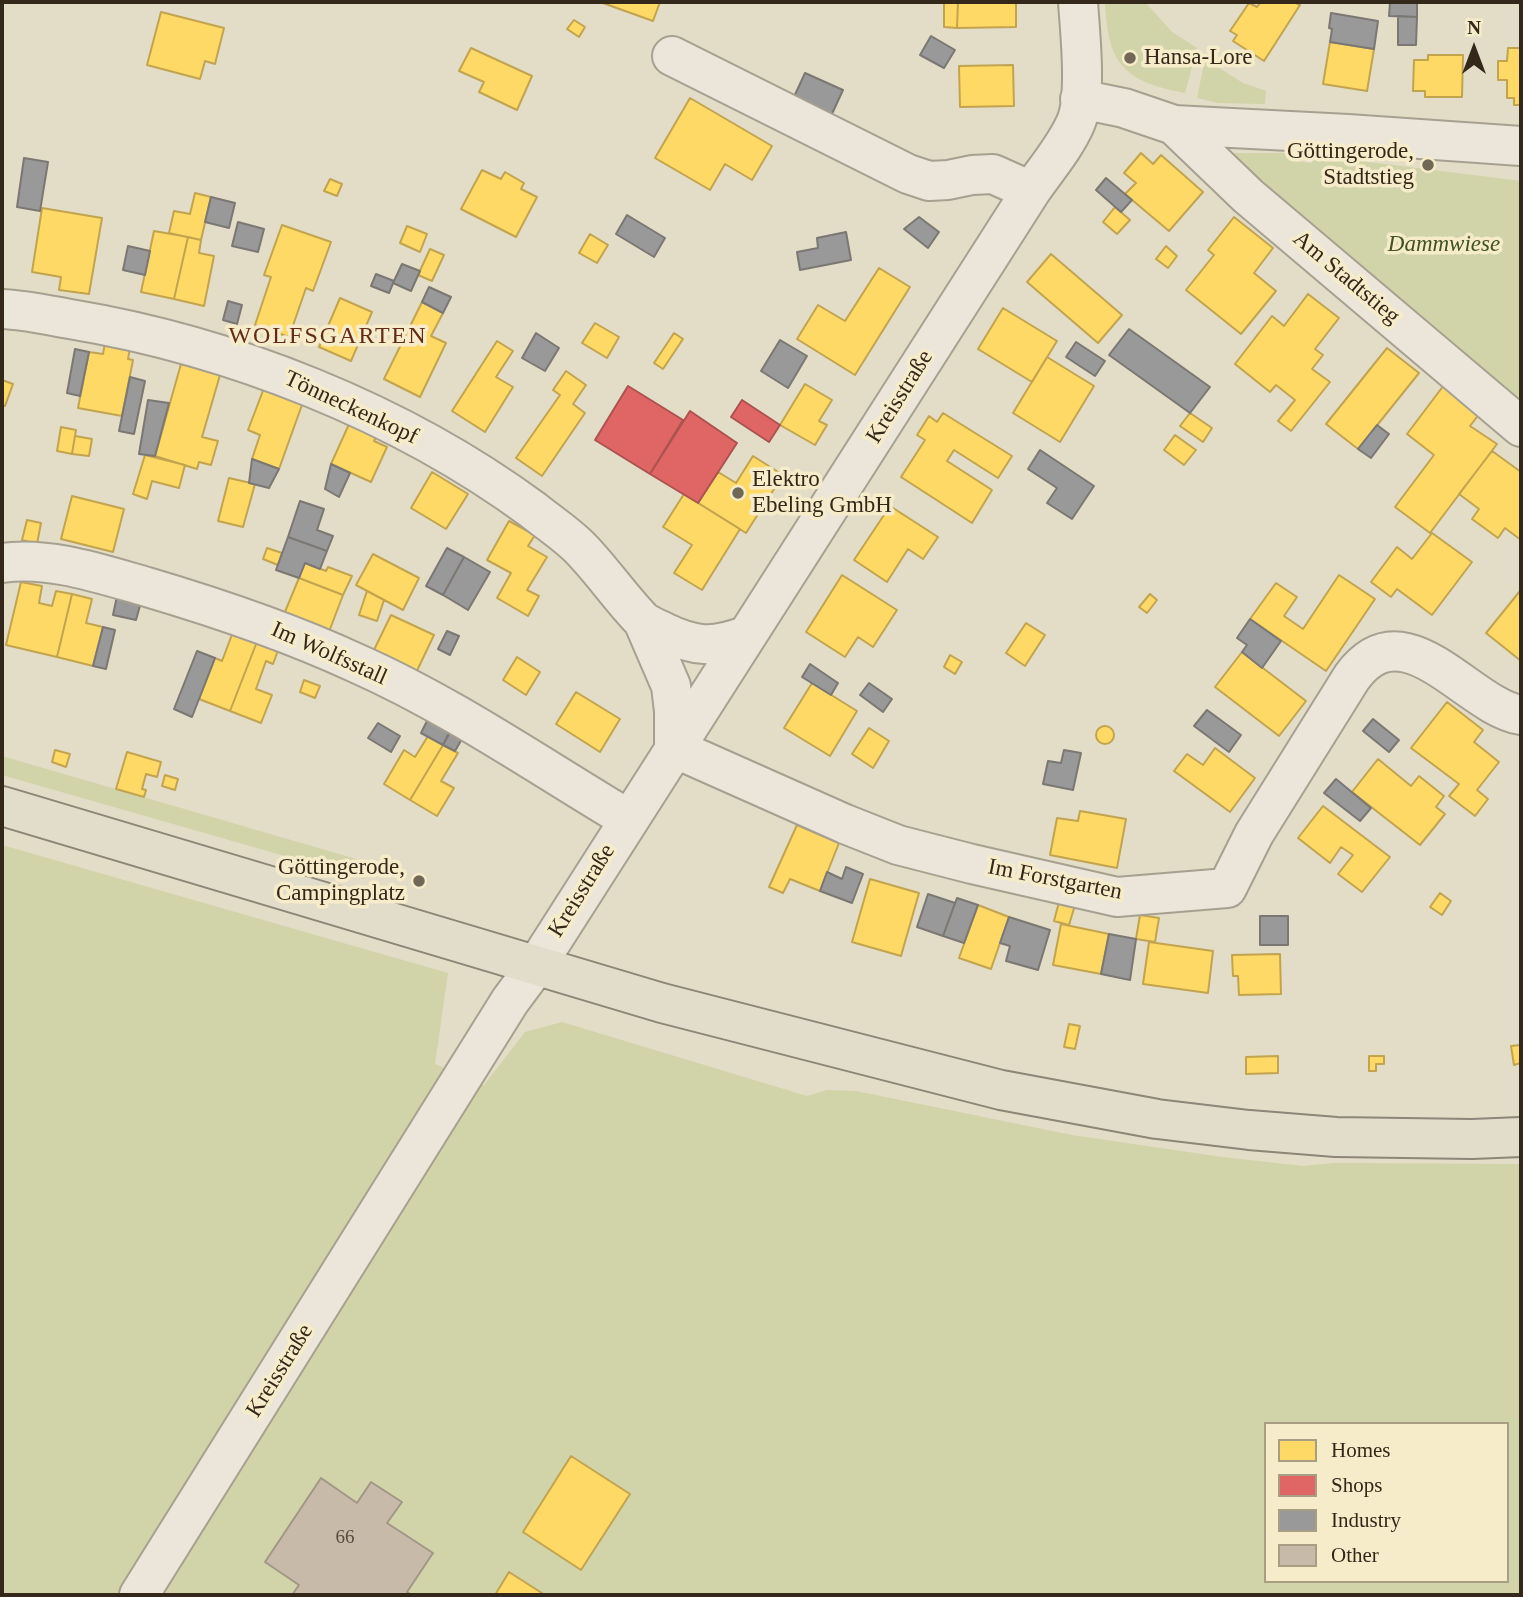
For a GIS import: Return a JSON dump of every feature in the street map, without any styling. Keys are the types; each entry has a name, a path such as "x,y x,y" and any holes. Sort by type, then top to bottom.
{"main road":[{"path":"2,806 706,1015 1001,1090 1157,1119 1249,1130 1336,1136 1472,1139 1521,1137"}],"street":[{"name":"Kreisstraße","path":"139,1595 503,1013 536,966 1077,120 1080,99 1078,2"},
{"path":"672,56 908,174 929,181 993,174 1031,191"},
{"name":"Am Stadtstieg","path":"1080,99 1124,108 1174,125 1521,146"},
{"name":"Am Stadtstieg","path":"1174,125 1248,196 1521,427"},
{"name":"Tönneckenkopf","path":"2,309 101,324 201,348 270,370 351,404 469,468 530,509 580,548 643,621 671,686 674,748"},
{"name":"Im Wolfsstall","path":"2,563 22,560 49,563 117,578 219,609 300,639 357,663 454,714 628,819"},
{"name":"Tönneckenkopf","path":"643,621 675,637 708,646 725,644 745,636"},
{"name":"Im Forstgarten","path":"674,748 898,845 1117,897 1227,888 1254,834 1352,677 1359,668 1379,655 1393,652 1426,659 1500,709 1521,715"}],"green space":[{"path":"1105,2 1145,2 1172,32 1197,48 1185,93 1147,82 1123,66 1110,41"},
{"path":"1205,59 1243,83 1266,91 1265,104 1218,103 1197,98"},
{"name":"Dammwiese","path":"1227,153 1295,153 1294,161 1312,163 1313,155 1521,181 1521,404"},
{"path":"2,756 370,863 365,879 2,775"},
{"path":"2,845 448,973 435,1064 484,1085 525,1032 562,1022 807,1096 827,1090 856,1091 1072,1135 1303,1166 1334,1163 1521,1164 1521,1595 2,1595"}],"building: Homes":[{"path":"600,2 660,2 653,21"},
{"path":"944,2 958,2 957,28 944,27"},
{"path":"958,2 1016,2 1016,27 957,28"},
{"path":"1261,2 1294,2 1300,5 1264,61 1233,41 1237,35 1230,31 1249,3 1257,7"},
{"path":"161,12 224,28 215,64 205,61 200,79 147,65"},
{"path":"574,20 585,27 579,37 567,29"},
{"path":"1330,42 1374,49 1367,91 1323,84"},
{"path":"471,48 532,76 517,110 479,92 484,82 459,71"},
{"path":"1508,48 1521,48 1521,105 1514,105 1514,98 1507,98 1507,80 1498,80 1498,61 1507,61"},
{"path":"1428,55 1463,55 1462,97 1425,97 1425,91 1413,91 1414,60 1428,60"},
{"path":"1013,65 1014,106 960,107 959,66"},
{"path":"690,98 772,146 752,180 725,164 710,190 655,158"},
{"path":"1141,153 1153,164 1161,155 1203,192 1169,231 1125,194 1136,183 1124,173"},
{"path":"482,170 501,179 505,172 524,183 521,189 537,197 516,237 461,209"},
{"path":"330,179 342,184 337,196 324,191"},
{"path":"195,193 211,197 201,240 169,233 174,211 190,214"},
{"path":"1115,207 1130,220 1117,234 1103,222"},
{"path":"42,208 102,218 89,294 59,290 61,277 32,272"},
{"path":"1234,217 1273,248 1254,273 1276,291 1241,334 1186,290 1214,255 1208,250"},
{"path":"282,225 331,242 313,291 306,288 289,337 255,325 271,277 264,275"},
{"path":"407,226 427,234 420,252 400,243"},
{"path":"154,231 188,237 174,299 141,292"},
{"path":"590,234 608,245 597,263 579,253"},
{"path":"188,237 201,240 199,253 214,256 204,306 174,299"},
{"path":"1166,246 1177,256 1168,268 1156,259"},
{"path":"430,249 444,255 432,281 418,275"},
{"path":"1051,254 1122,315 1098,343 1027,282"},
{"path":"879,268 910,287 855,375 797,339 818,305 845,321"},
{"path":"1308,294 1339,318 1315,349 1323,355 1312,369 1330,382 1291,431 1278,421 1295,400 1276,385 1270,392 1235,364 1272,316 1284,326"},
{"path":"340,298 372,312 351,361 319,347"},
{"path":"422,302 443,313 431,336 446,343 420,397 384,379"},
{"path":"1003,308 1057,341 1032,382 978,349"},
{"path":"595,323 619,337 607,358 582,343"},
{"path":"674,333 683,339 663,369 654,363"},
{"path":"497,341 513,351 496,377 513,387 485,432 452,411"},
{"path":"105,343 130,348 128,359 133,360 122,416 78,408 89,352 103,354"},
{"path":"1387,348 1419,373 1358,449 1326,424"},
{"path":"1047,357 1094,386 1060,442 1013,413"},
{"path":"181,364 220,375 202,437 218,441 211,465 199,462 197,469 155,456"},
{"path":"566,371 586,385 573,404 585,413 542,476 516,458 560,395 553,390"},
{"path":"2,380 13,384 5,406 2,405"},
{"path":"1447,381 1483,409 1470,426 1497,444 1430,533 1395,507 1434,455 1407,434"},
{"path":"805,384 832,400 819,421 827,425 815,445 780,425"},
{"path":"264,388 303,402 279,469 252,459 260,435 248,430"},
{"path":"943,413 1012,456 998,478 954,450 947,461 992,490 972,523 901,477 925,440 917,435 929,416 937,422"},
{"path":"1190,413 1212,428 1203,442 1180,426"},
{"path":"350,422 377,435 374,441 387,447 371,482 331,464"},
{"path":"61,427 76,430 72,454 57,451"},
{"path":"1175,435 1196,450 1184,465 1164,450"},
{"path":"75,436 92,439 89,456 72,454"},
{"path":"1492,451 1521,472 1521,540 1505,528 1498,538 1472,519 1479,509 1459,494"},
{"path":"145,455 185,465 179,488 152,481 147,499 133,494"},
{"name":"Elektro Ebeling GmbH","path":"753,456 783,475 746,533 698,503 718,472 736,483"},
{"path":"432,472 468,494 446,529 411,508"},
{"path":"229,478 255,484 243,527 218,521"},
{"path":"684,494 740,529 702,590 674,573 692,545 663,527"},
{"path":"72,496 124,509 113,552 61,539"},
{"path":"890,506 938,537 923,559 908,549 887,582 854,560"},
{"path":"27,520 41,523 37,544 22,540"},
{"path":"509,521 535,535 528,546 547,557 527,590 539,596 528,616 497,598 511,573 487,560"},
{"path":"1432,533 1472,562 1432,615 1397,589 1391,597 1371,582 1397,547 1412,559"},
{"path":"267,548 282,553 278,565 263,559"},
{"path":"373,554 419,578 403,610 356,585"},
{"path":"305,563 326,571 328,567 352,576 343,595 299,578"},
{"path":"842,575 897,610 873,647 858,637 845,657 806,632"},
{"path":"1339,575 1375,599 1326,671 1250,619 1276,583 1297,597 1284,616 1303,629"},
{"path":"299,578 343,595 327,637 282,619"},
{"path":"21,582 42,586 39,603 52,606 56,591 72,594 57,657 6,645"},
{"path":"367,591 384,600 377,621 359,615"},
{"path":"1521,592 1521,661 1486,633"},
{"path":"72,594 92,599 86,623 103,627 93,666 57,657"},
{"path":"1150,594 1157,600 1147,613 1139,607"},
{"path":"391,615 434,635 414,677 371,656"},
{"path":"1026,623 1045,635 1025,666 1006,653"},
{"path":"236,624 260,634 230,711 199,699 215,658 222,661"},
{"path":"260,634 281,642 273,664 266,661 256,689 272,695 261,723 230,711"},
{"path":"1242,652 1306,701 1279,736 1215,687"},
{"path":"950,655 962,662 955,674 944,667"},
{"path":"517,657 540,672 526,695 503,680"},
{"path":"304,680 320,686 315,698 300,692"},
{"path":"812,683 857,711 830,756 784,728"},
{"path":"576,692 620,719 600,752 556,724"},
{"path":"1447,702 1483,730 1474,742 1499,762 1477,790 1488,799 1475,816 1449,796 1459,784 1411,748"},
{"path":"1105,726 1113,731 1114,735 1109,743 1105,744 1097,739 1096,735 1101,727"},
{"path":"869,728 889,741 873,768 852,754"},
{"path":"428,736 443,745 410,800 384,784 404,750 415,757"},
{"path":"443,745 458,753 441,781 454,788 437,816 410,800"},
{"path":"1215,748 1255,778 1230,812 1174,771 1187,754 1203,765"},
{"path":"55,750 70,754 66,767 52,762"},
{"path":"127,752 161,762 157,777 146,774 142,789 146,790 144,797 116,789"},
{"path":"1378,759 1411,786 1419,776 1444,796 1436,807 1445,814 1420,845 1352,792"},
{"path":"165,775 178,779 175,790 162,786"},
{"path":"1323,806 1390,857 1362,892 1338,874 1353,855 1341,847 1330,863 1298,838"},
{"path":"1080,811 1126,819 1117,868 1050,855 1057,818 1078,821"},
{"path":"797,825 839,843 820,891 790,879 783,893 769,887"},
{"path":"870,879 919,893 901,956 852,942"},
{"path":"1440,893 1451,901 1442,915 1430,907"},
{"path":"1059,902 1075,905 1069,925 1054,921"},
{"path":"978,905 1009,917 991,969 959,958"},
{"path":"1140,915 1159,918 1155,942 1136,939"},
{"path":"1061,924 1109,934 1101,974 1053,965"},
{"path":"1149,942 1213,951 1208,993 1143,984"},
{"path":"1280,954 1281,994 1239,995 1238,976 1233,976 1232,955"},
{"path":"1069,1024 1080,1026 1075,1049 1064,1047"},
{"path":"1521,1045 1521,1063 1514,1065 1511,1046"},
{"path":"1278,1056 1278,1073 1246,1074 1246,1057"},
{"path":"1369,1056 1384,1056 1384,1064 1376,1064 1376,1071 1369,1071"},
{"path":"571,1456 630,1494 581,1570 523,1532"},
{"path":"509,1572 545,1595 495,1595"}],"building: Shops":[{"path":"628,386 683,420 650,474 595,440"},
{"path":"742,400 780,425 769,442 731,417"},
{"path":"690,411 737,443 698,503 650,474"}],"building: Industry":[{"path":"1390,2 1417,2 1417,17 1389,16"},
{"path":"1331,13 1378,21 1374,49 1330,42"},
{"path":"1398,16 1417,17 1416,45 1398,45"},
{"path":"931,36 955,50 944,68 920,55"},
{"path":"805,73 843,90 831,116 793,99"},
{"path":"24,158 48,162 40,211 17,207"},
{"path":"1106,178 1132,200 1121,212 1096,190"},
{"path":"211,197 235,203 229,228 205,222"},
{"path":"627,215 665,238 654,257 616,234"},
{"path":"919,217 939,232 928,248 904,229"},
{"path":"238,222 264,229 258,252 232,246"},
{"path":"846,232 851,260 800,270 797,252 818,248 817,238"},
{"path":"128,246 150,251 145,275 123,270"},
{"path":"402,264 420,271 411,291 393,283"},
{"path":"376,274 394,281 389,293 371,286"},
{"path":"429,287 451,297 443,313 422,302"},
{"path":"228,301 242,305 237,324 223,320"},
{"path":"1129,329 1210,387 1190,413 1109,355"},
{"path":"536,333 559,348 545,371 522,358"},
{"path":"780,340 807,356 788,388 761,371"},
{"path":"1076,342 1105,361 1095,376 1066,357"},
{"path":"75,349 89,352 80,396 67,393"},
{"path":"130,377 145,381 134,434 119,431"},
{"path":"148,400 169,403 155,456 139,454"},
{"path":"1377,425 1389,434 1371,458 1358,449"},
{"path":"1040,450 1094,486 1072,519 1047,503 1057,488 1028,469"},
{"path":"252,459 279,469 269,488 249,483"},
{"path":"331,464 350,473 339,497 325,489"},
{"path":"300,501 324,509 317,530 333,536 327,551 288,537"},
{"path":"288,537 327,551 320,569 305,563 299,578 276,570"},
{"path":"447,548 464,557 443,595 426,586"},
{"path":"464,557 490,572 468,610 443,595"},
{"path":"117,596 141,602 136,620 113,615"},
{"path":"1250,619 1281,641 1262,668 1242,652 1247,645 1237,638"},
{"path":"103,627 115,630 106,669 93,666"},
{"path":"447,631 459,636 450,655 438,649"},
{"path":"197,651 215,658 192,717 174,709"},
{"path":"810,664 838,683 831,695 802,677"},
{"path":"869,683 892,699 883,712 860,695"},
{"path":"1207,710 1241,735 1229,752 1194,726"},
{"path":"428,719 450,731 443,745 421,733"},
{"path":"1373,719 1399,740 1389,752 1363,731"},
{"path":"378,723 400,736 391,752 368,738"},
{"path":"454,725 466,732 455,751 443,745"},
{"path":"1064,750 1081,753 1073,790 1043,784 1048,761 1061,763"},
{"path":"1336,779 1371,808 1360,821 1324,793"},
{"path":"846,867 863,874 852,903 820,891 827,872 842,879"},
{"path":"928,894 955,903 943,936 917,927"},
{"path":"957,898 978,905 964,943 943,936"},
{"path":"1260,916 1288,916 1288,945 1260,945"},
{"path":"1009,917 1050,930 1038,970 1006,961 1010,946 1000,943"},
{"path":"1109,934 1136,939 1130,980 1101,974"}],"building: Other":[{"path":"321,1478 357,1503 371,1482 402,1502 387,1523 433,1553 407,1592 412,1595 292,1595 299,1585 265,1562"}],"place":[{"name":"Hansa-Lore","path":"1130,58"},
{"name":"Göttingerode, Stadtstieg","path":"1428,165"},
{"name":"Elektro Ebeling GmbH","path":"738,493"},
{"name":"Göttingerode, Campingplatz","path":"419,881"}],"district":[{"name":"WOLFSGARTEN","path":"328,337"}]}
